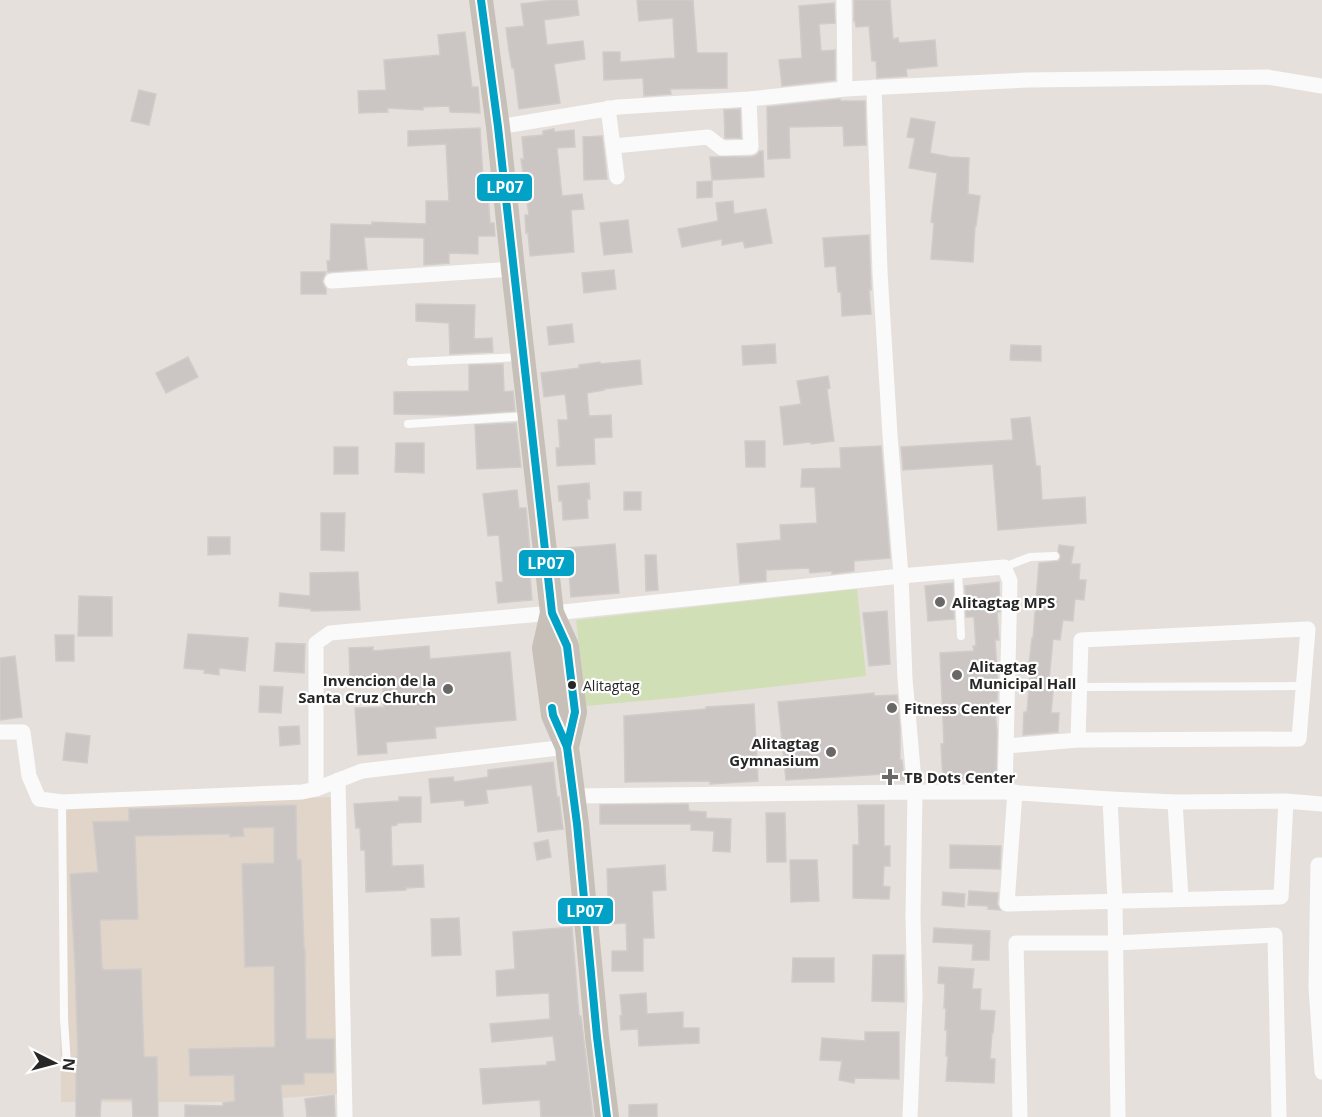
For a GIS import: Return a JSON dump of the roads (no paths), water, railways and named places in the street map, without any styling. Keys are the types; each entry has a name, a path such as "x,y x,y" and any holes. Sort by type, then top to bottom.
{"main road":[{"path":"481,0 498,127 552,613 544,648 553,715 567,747 597,1037 608,1117"}],"street":[{"path":"844,0 845,89"},
{"path":"498,127 608,108 749,99 874,87 1028,80 1267,77 1322,86"},
{"path":"874,87 880,272 901,576 905,679 915,792 913,916 915,997 910,1117"},
{"path":"614,146 708,137 722,148 751,147 749,99"},
{"path":"608,108 617,177"},
{"path":"333,281 513,269"},
{"path":"316,789 316,643 330,633 1004,567 1010,581 1006,746 1010,792 1007,904 1281,897 1286,801"},
{"path":"1006,746 1078,740 1299,739 1308,629 1081,640 1078,740"},
{"path":"0,732 23,732 29,776 39,799 62,802 302,792 362,771 567,747"},
{"path":"338,780 345,1117"},
{"path":"573,796 1010,792 1175,802 1286,801 1322,804"},
{"path":"1110,799 1115,902 1119,1117"},
{"path":"1175,802 1181,900"},
{"path":"1322,865 1318,865 1316,987 1322,1072"},
{"path":"1020,1117 1016,943 1116,943 1275,935 1280,1117"}],"lane":[{"path":"411,362 524,357"},
{"path":"408,424 530,415"},
{"path":"1004,567 1030,557 1055,556"},
{"path":"958,572 961,636"},
{"path":"1079,687 1303,686"},
{"path":"62,802 64,1018 67,1065"}],"place":[{"name":"Alitagtag MPS","path":"940,602"},
{"name":"Alitagtag Municipal Hall","path":"957,675"},
{"name":"Alitagtag","path":"572,685"},
{"name":"Invencion de la Santa Cruz Church","path":"448,689"},
{"name":"Fitness Center","path":"892,708"},
{"name":"Alitagtag Gymnasium","path":"831,752"},
{"name":"TB Dots Center","path":"890,777"}]}
